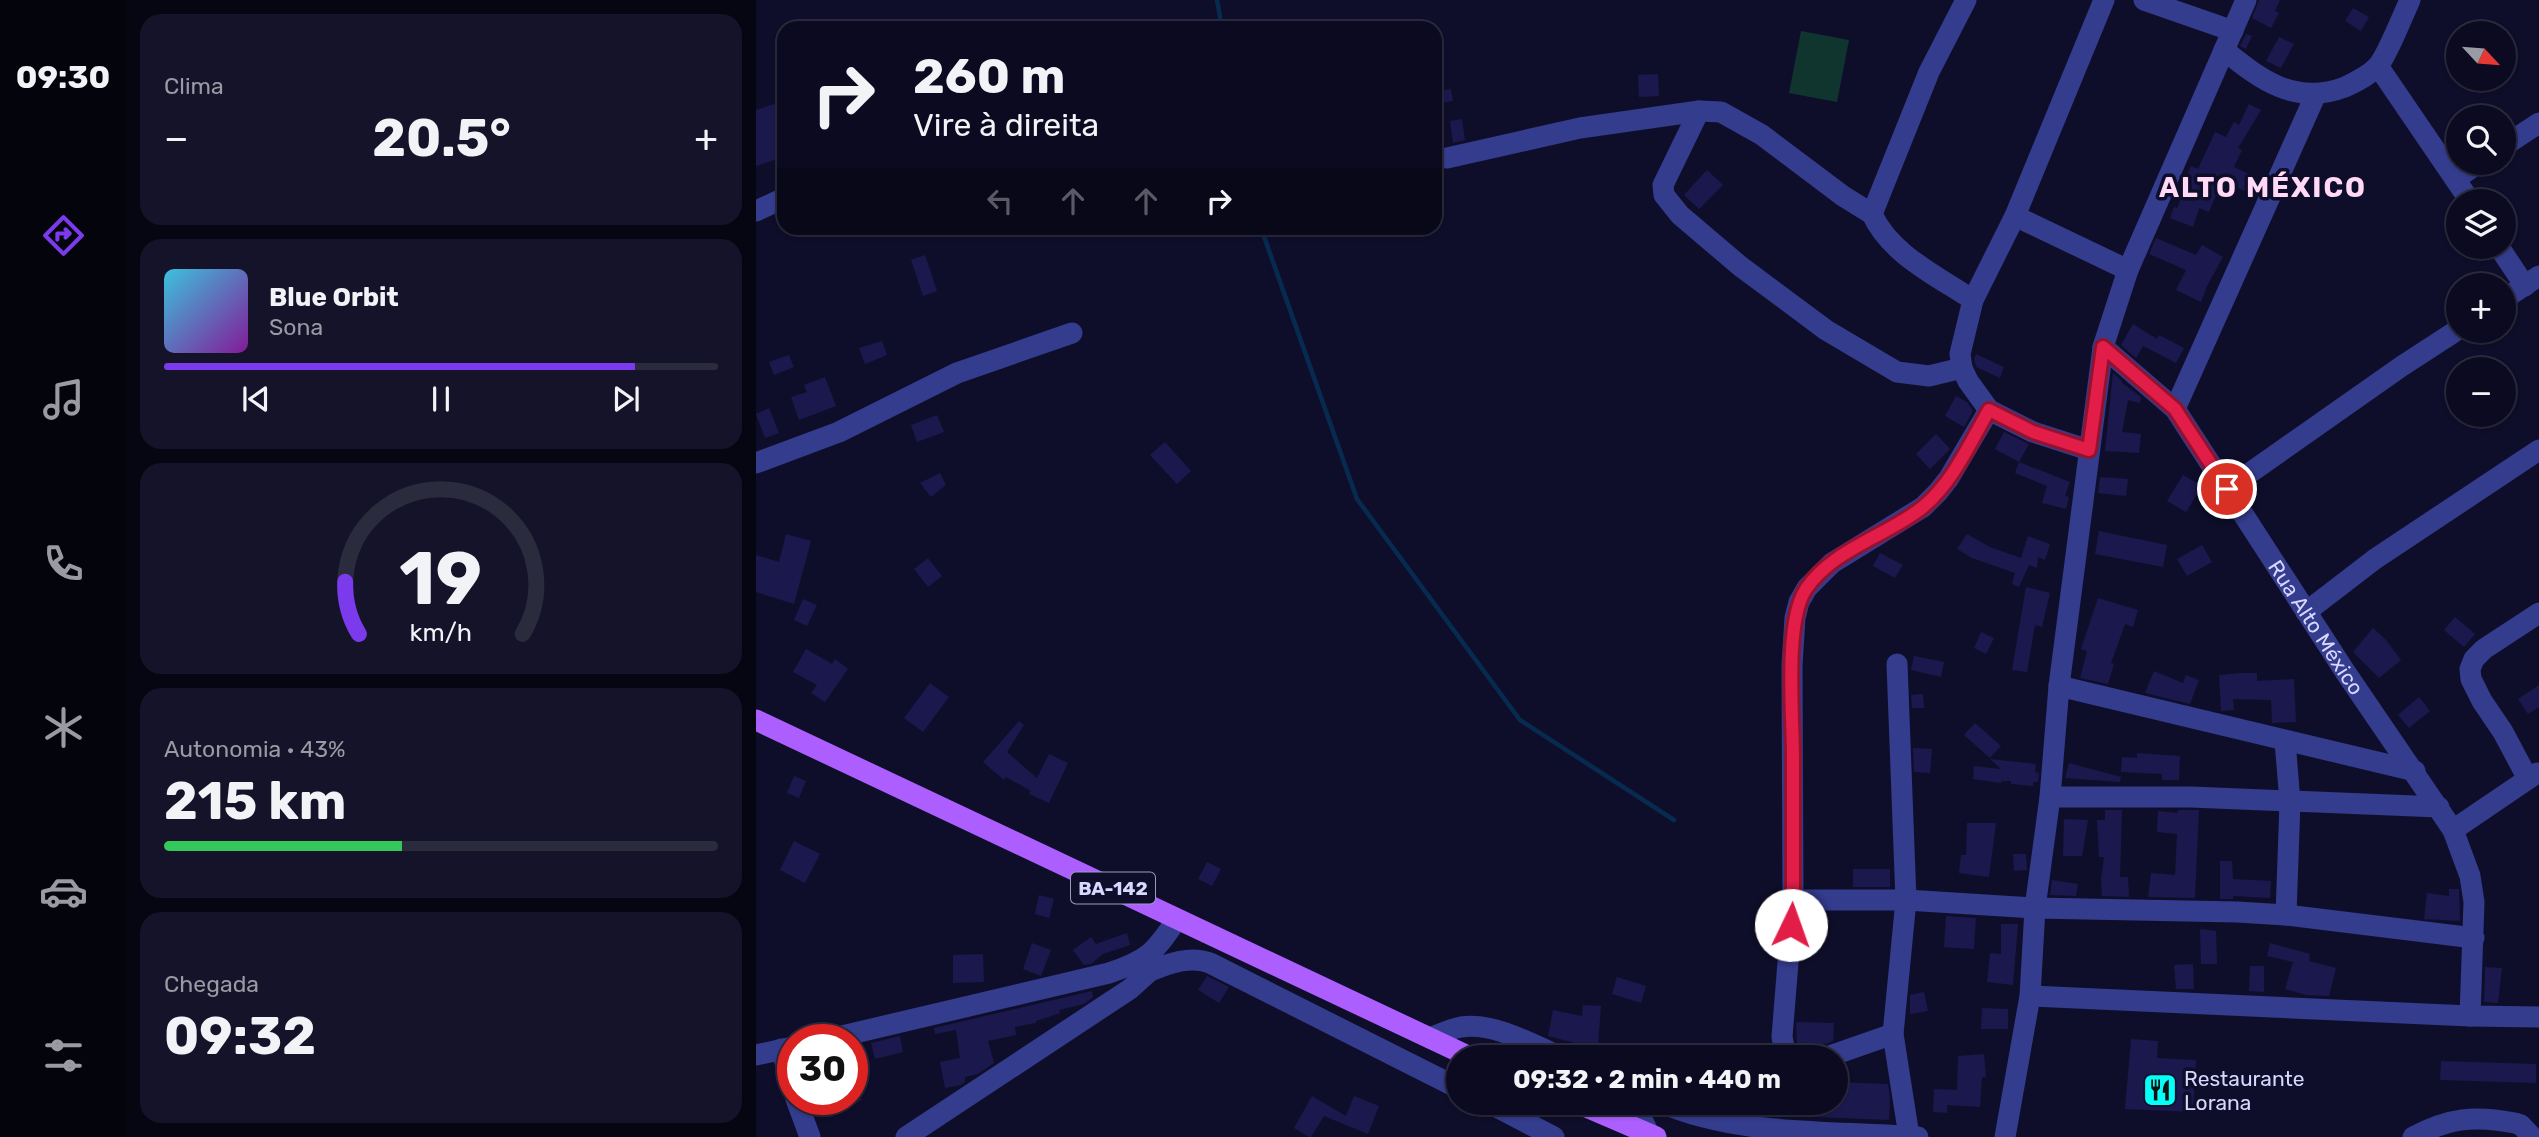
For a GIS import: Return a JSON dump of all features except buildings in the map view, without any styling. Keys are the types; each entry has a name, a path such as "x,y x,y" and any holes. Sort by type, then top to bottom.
{"main road":[{"name":"BA-142","path":"756,720 1446,1046"},
{"path":"1606,1115 1653,1135"}],"street":[{"path":"1872,214 1929,72 1966,0"},
{"path":"2089,450 2033,432 1989,410 1968,381 1960,354 1973,300 2015,216 2104,0"},
{"path":"2144,0 2229,40 2265,81 2288,91 2316,94 2358,81 2378,66 2410,0"},
{"path":"2006,1137 2030,996 2035,908 2050,797 2059,686 2103,347 2129,270 2246,0"},
{"path":"2378,66 2462,189"},
{"path":"2175,409 2316,94"},
{"path":"1699,111 1663,185 1664,195 1680,215 1740,266 1826,330 1897,372 1929,376 1962,368"},
{"path":"1447,159 1580,128 1699,111 1721,113 1762,135 1843,196 1872,214 1879,229 1908,256 1973,300"},
{"path":"2516,138 2539,123"},
{"path":"2455,179 2461,175"},
{"path":"756,211 777,201"},
{"path":"2015,216 2129,270"},
{"path":"2511,259 2532,281 2516,291"},
{"path":"756,463 839,432 957,373 1072,333"},
{"path":"2227,489 2446,337"},
{"name":"Rua Alto México","path":"2103,347 2175,409 2306,612 2453,830 2470,876 2474,902 2470,1016"},
{"path":"1784,1045 1783,1021 1793,900 1792,665 1795,618 1799,602 1813,581 1832,563 1923,507 1938,492 1989,410"},
{"path":"2306,612 2375,559 2539,450"},
{"path":"2453,830 2533,775 2482,701 2471,678 2470,669 2474,659 2484,649 2539,613"},
{"path":"1897,664 1906,900 1893,1034 1909,1136"},
{"path":"2059,686 2414,771"},
{"path":"2285,741 2290,802 2286,915"},
{"path":"2050,797 2191,797 2439,807"},
{"path":"1793,900 1906,900 2035,908 2237,912 2286,915 2474,938"},
{"path":"1150,971 1158,948 1177,919"},
{"path":"868,1030 1109,973 1136,963 1158,948"},
{"path":"906,1137 1097,1012 1150,971 1172,962 1203,960 1446,1079"},
{"path":"2030,996 2539,1017"},
{"path":"1357,1036 1372,1011"},
{"path":"1430,1038 1465,1026 1483,1027 1532,1045"},
{"path":"1848,1050 1893,1034"},
{"path":"756,1055 777,1050"},
{"path":"802,1115 810,1137"},
{"path":"1511,1115 1554,1137"},
{"path":"1641,1115 1653,1135"},
{"path":"1692,1115 1776,1132 1918,1137"},
{"path":"2413,1137 2436,1125 2459,1118 2515,1122 2532,1137"}],"green space":[{"path":"1801,31 1849,40 1837,102 1789,93"}],"waterway":[{"path":"1217,0 1221,21"},
{"path":"1263,235 1357,499 1520,720 1674,820"}],"place":[{"name":"Restaurante Lorana","path":"2160,1090"}],"district":[{"name":"ALTO MÉXICO","path":"2263,187"}],"route":[{"path":"1791,925 1792,665 1795,618 1799,602 1819,575 1832,563 1923,507 1949,478 1989,410 2033,432 2089,450 2103,347 2175,409 2227,489"}]}
